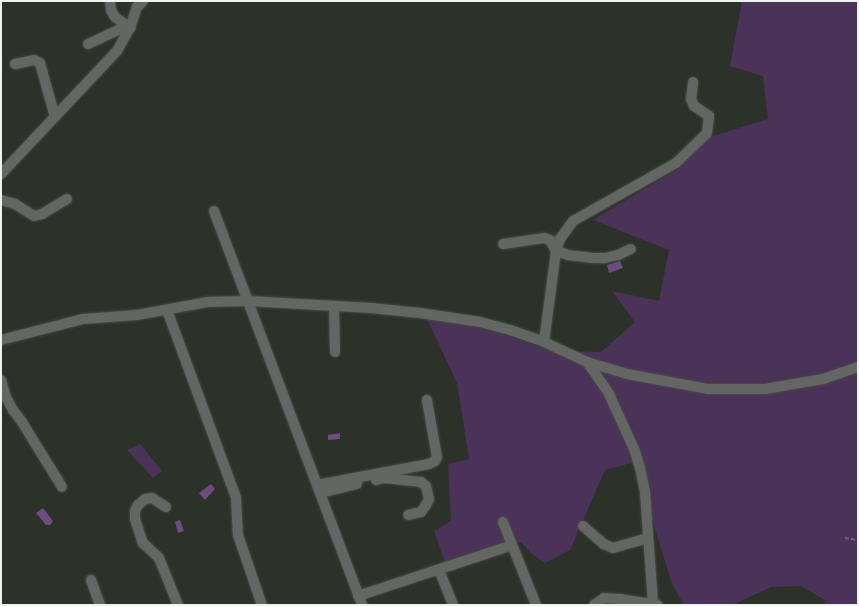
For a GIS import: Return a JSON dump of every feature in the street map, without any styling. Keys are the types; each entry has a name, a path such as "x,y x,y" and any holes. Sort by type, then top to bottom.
{"street":[{"path":"110,1 111,10 115,17 129,27"},
{"path":"1,174 117,51 137,7 143,1"},
{"path":"88,44 129,27"},
{"path":"15,64 34,60 40,63 55,117"},
{"path":"544,342 556,251 560,239 573,221 676,163 707,133 709,116 694,106 690,98 693,82"},
{"path":"1,200 15,204 34,216 42,214 66,199"},
{"path":"214,211 360,601 439,570 512,545"},
{"path":"503,244 544,238 550,240 556,251 568,255 605,258 618,255 631,249"},
{"path":"1,340 83,319 119,317 207,302 248,301 420,313 480,322 510,330 544,342 587,362 626,374 708,389 765,389 824,379 858,367"},
{"path":"334,307 335,352"},
{"path":"167,310 236,498 238,535 262,605"},
{"path":"587,362 609,394 635,451 640,468 656,604 604,598 594,605"},
{"path":"1,380 6,397 13,410 44,456 62,487"},
{"path":"318,489 429,464 435,461 437,457 427,400"},
{"path":"318,489 384,478 421,482 426,486 429,499 421,512 408,515"},
{"path":"166,506 152,498 145,499 138,505 135,519 143,543 159,558 178,605"},
{"path":"503,522 536,605"},
{"path":"583,526 604,544 613,548 648,538"},
{"path":"439,570 453,605"},
{"path":"91,580 100,605"}],"path":[{"path":"845,538 858,540"}],"shaded area":[{"path":"742,1 858,1 858,605 826,605 825,600 801,586 771,587 732,605 684,605 672,584 652,519 647,479 631,463 605,470 570,550 545,563 532,554 521,542 496,546 445,562 434,531 451,521 448,464 469,459 457,383 427,319 483,328 552,351 601,352 635,322 612,291 659,301 669,250 593,220 681,167 707,138 768,119 763,76 730,66"},
{"path":"620,261 623,268 609,273 607,265"},
{"path":"340,433 340,439 328,440 328,435"},
{"path":"140,444 162,471 153,478 127,450"},
{"path":"211,484 215,489 205,500 199,493"},
{"path":"43,508 53,521 50,525 46,525 36,513"},
{"path":"180,520 184,531 178,533 175,522"}]}
